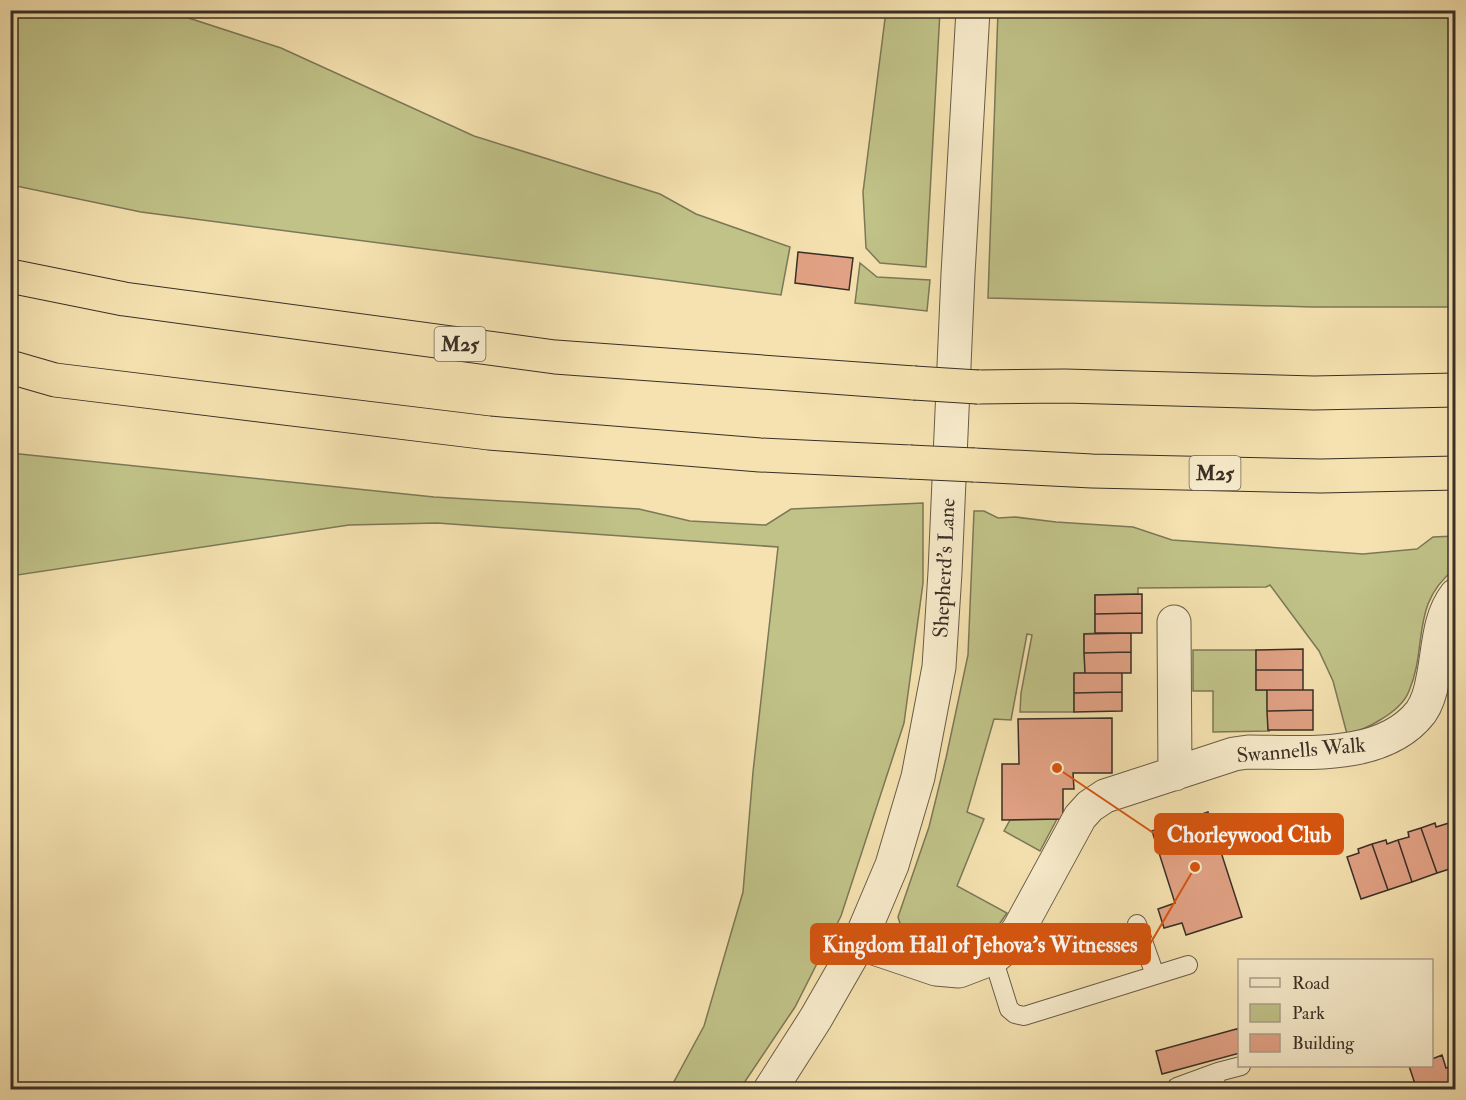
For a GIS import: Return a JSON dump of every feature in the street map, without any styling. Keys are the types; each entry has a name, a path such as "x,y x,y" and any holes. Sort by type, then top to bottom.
{"highway":[{"name":"M25","path":"10,276 124,299 555,357 978,387 1065,386 1314,393 1455,390"},
{"name":"M25","path":"10,368 55,380 489,433 760,455 1092,471 1321,476 1455,473"},
{"name":"M25","path":"10,393 55,380"}],"street":[{"name":"Shepherd's Lane","path":"770,1089 816,1018 859,943 892,865 918,777 939,667 973,10"},
{"name":"Swannells Walk","path":"859,943 913,962 948,970 959,971 993,958 1019,929 1080,817 1090,806 1105,796 1234,754 1347,750 1386,739 1409,724 1422,711 1430,695 1443,618 1455,595"},
{"path":"1174,622 1175,774"}],"lane":[{"path":"1137,924 1155,975"},
{"path":"993,958 1009,1009 1015,1014 1024,1016 1188,965"},
{"path":"1177,1087 1215,1081 1238,1067"}],"green space":[{"path":"61,11 167,11 281,48 474,136 660,194 696,214 790,247 781,295 141,212 11,185 11,18"},
{"path":"886,11 940,11 926,267 880,263 866,248 863,192"},
{"path":"998,11 1455,11 1455,307 1312,307 988,298"},
{"path":"860,263 877,277 930,280 927,311 855,303"},
{"path":"10,453 434,497 639,509 690,521 766,525 791,509 923,503 923,583 904,723 841,916 795,1007 740,1089 670,1089 704,1026 743,892 753,772 778,547 437,523 349,525 11,576"},
{"path":"974,511 984,511 998,518 1015,517 1133,527 1172,540 1363,554 1417,549 1433,537 1455,536 1455,569 1441,582 1426,611 1415,675 1404,700 1393,711 1376,722 1347,734 1333,681 1319,651 1270,585 1266,587 1138,588 1138,594 1095,595 1095,633 1084,634 1085,673 1074,674 1074,712 1020,712 1021,693 1032,635 1027,634 1011,720 994,719 967,812 984,819 957,886 1007,913 992,932 974,945 952,951 941,951 923,946 913,940 905,933 898,917 929,827 968,655"},
{"path":"1193,650 1256,650 1256,690 1267,690 1268,730 1270,731 1213,732 1213,691 1193,691"},
{"path":"1057,819 1040,851 1004,831 1010,820"}],"building":[{"path":"798,252 853,258 849,290 795,283"},
{"path":"1142,594 1142,613 1095,614 1095,595"},
{"path":"1142,613 1142,633 1095,633 1095,614"},
{"path":"1131,633 1131,652 1084,653 1084,634"},
{"path":"1303,649 1303,670 1256,670 1256,650"},
{"path":"1131,652 1131,673 1085,673 1084,653"},
{"path":"1256,670 1303,670 1303,690 1256,690"},
{"path":"1074,673 1122,673 1122,692 1074,693"},
{"path":"1267,690 1313,690 1313,710 1267,711"},
{"path":"1122,692 1122,711 1074,712 1074,693"},
{"path":"1313,710 1313,730 1268,730 1267,711"},
{"path":"1112,718 1112,773 1073,773 1074,789 1063,789 1063,819 1002,820 1002,764 1019,764 1018,719"},
{"path":"1208,812 1242,917 1186,935 1182,923 1164,928 1158,909 1175,903 1152,831"},
{"path":"1435,823 1436,827 1449,823 1456,843 1456,867 1437,873 1421,828"},
{"path":"1421,828 1437,873 1412,882 1398,840 1409,837 1408,832"},
{"path":"1386,840 1387,844 1398,840 1412,882 1388,890 1372,844"},
{"path":"1372,844 1388,890 1361,899 1347,857 1359,853 1358,849"},
{"path":"1238,1029 1238,1054 1162,1074 1156,1051"},
{"path":"1442,1055 1446,1068 1456,1065 1456,1090 1438,1090 1437,1085 1417,1090 1409,1067 1433,1067 1433,1059"}],"place":[{"name":"Chorleywood Club","path":"1057,768"},
{"name":"Kingdom Hall of Jehova's Witnesses","path":"1195,867"}]}
